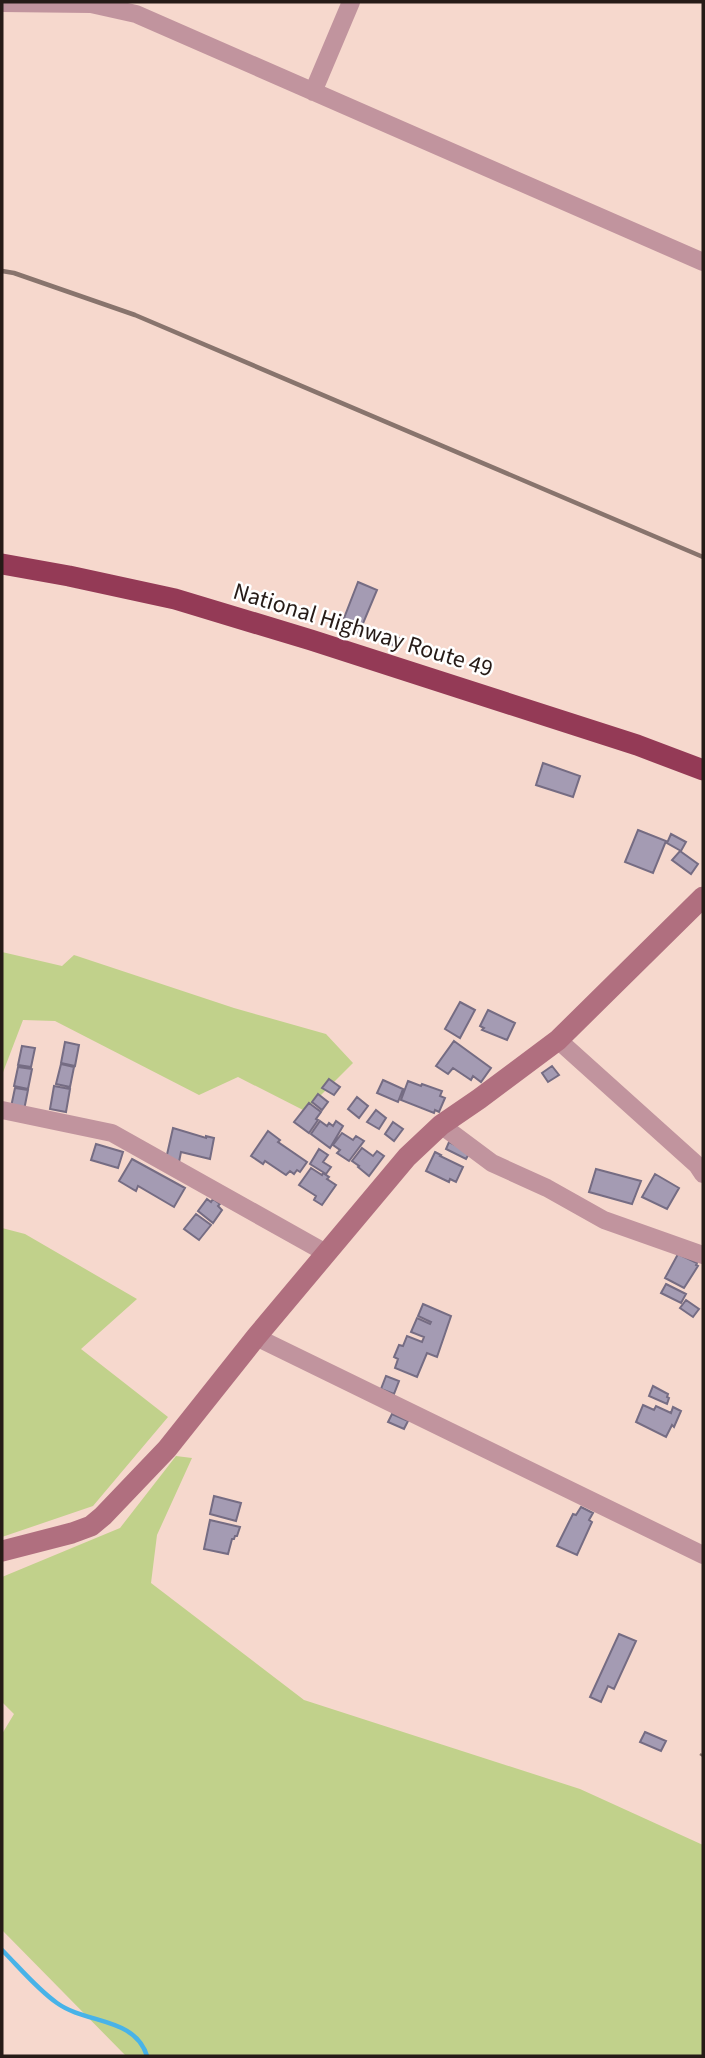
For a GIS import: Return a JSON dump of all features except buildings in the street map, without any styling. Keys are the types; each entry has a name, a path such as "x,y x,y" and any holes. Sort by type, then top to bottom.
{"highway":[{"name":"National Highway Route 49","path":"2,564 175,599 312,640 637,745 703,770"}],"street":[{"path":"313,92 351,2"},
{"path":"2,3 91,4 135,14 703,262"},
{"path":"2,1552 72,1533 91,1526 98,1520 167,1449 256,1337 407,1157 441,1125 479,1100 558,1040 703,897"},
{"path":"558,1040 697,1165 703,1174"},
{"path":"2,1110 112,1133 326,1253"},
{"path":"441,1125 492,1163 547,1188 604,1220 703,1255"},
{"path":"256,1337 703,1555"}],"green space":[{"path":"2,952 62,966 74,955 234,1008 326,1034 353,1063 305,1111 238,1077 199,1095 55,1021 23,1020 2,1075"},
{"path":"2,1228 25,1234 137,1299 81,1349 168,1417 93,1506 2,1537"},
{"path":"176,1456 192,1458 157,1535 151,1583 304,1700 580,1789 703,1845 703,2056 126,2056 2,1930 2,1734 14,1714 2,1702 2,1577 120,1528"}],"waterway":[{"path":"2,1950 35,1985 57,2003 132,2034 141,2043 147,2056"}],"railway":[{"path":"2,271 135,315 703,557"}]}
